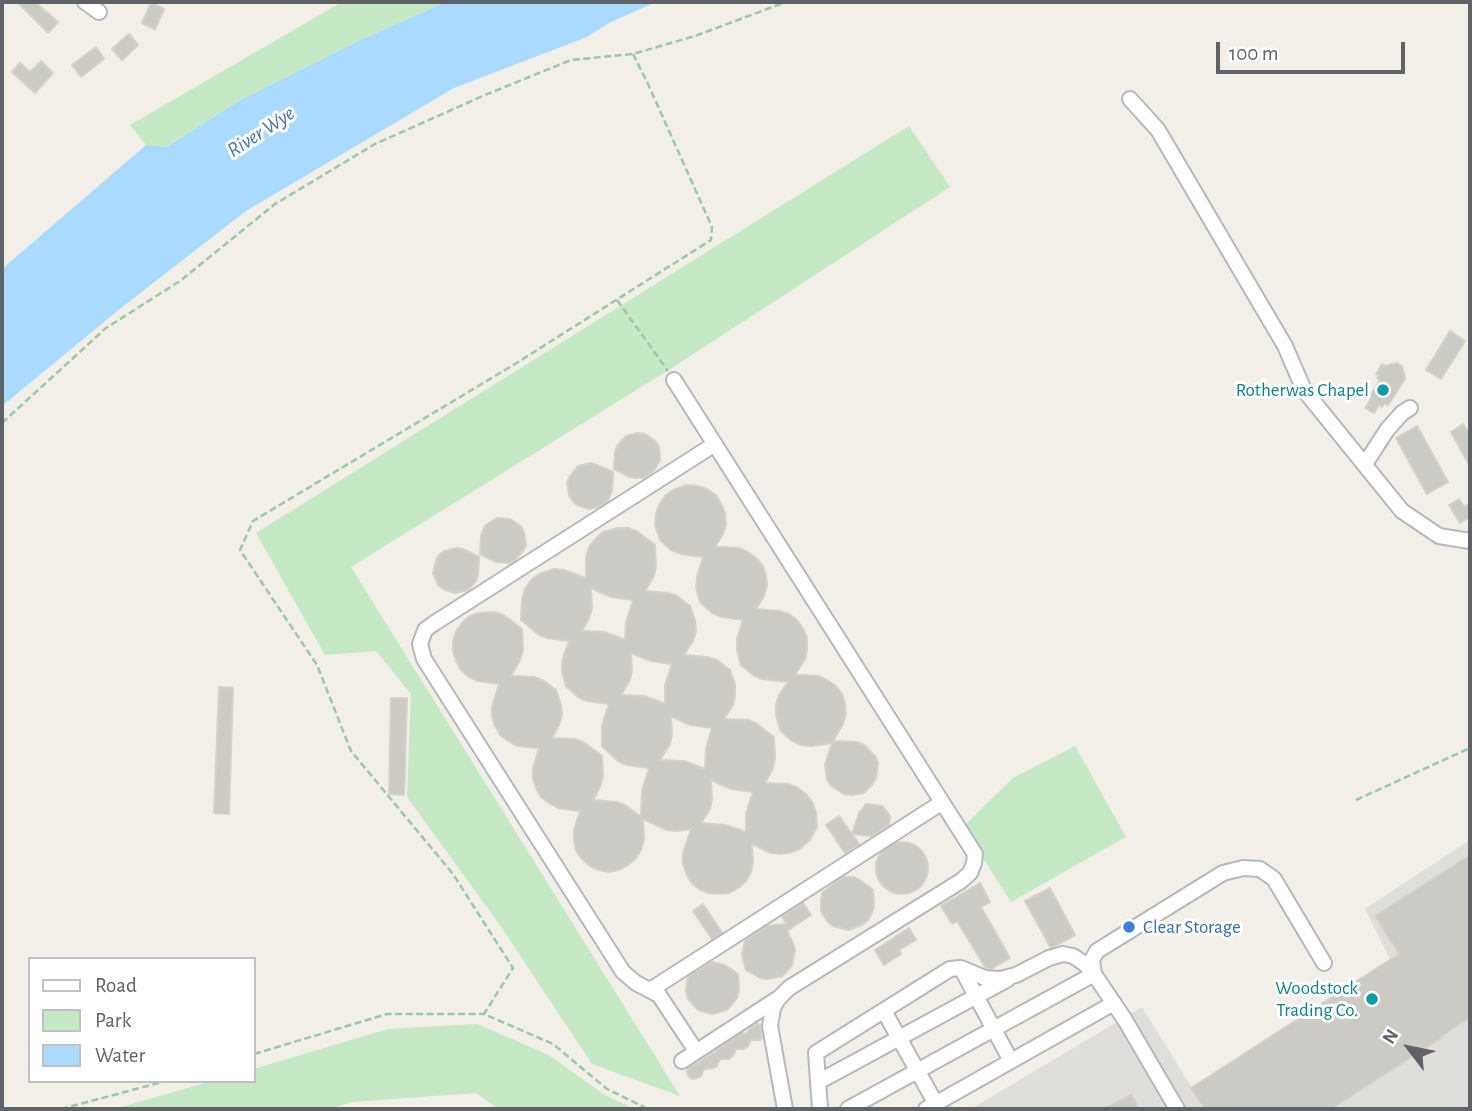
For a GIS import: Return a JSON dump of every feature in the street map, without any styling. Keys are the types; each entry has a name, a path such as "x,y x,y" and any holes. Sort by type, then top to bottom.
{"street":[{"path":"85,2 99,12"},
{"path":"1130,99 1158,130 1285,345 1304,390 1402,511 1439,536 1470,541"},
{"path":"674,380 975,854 970,873 961,881 789,988 778,999 682,1061"},
{"path":"1365,464 1387,430 1410,408"},
{"path":"696,1051 659,995 636,984 623,972 424,659 420,644 425,631 433,624 715,444"},
{"path":"649,990 941,803"},
{"path":"1094,974 1092,960 1097,951 1223,873 1243,868 1260,869 1274,880 1324,963"},
{"path":"818,1082 1016,975 1063,954 1073,956 1086,964 1094,974 1125,1020 1177,1109"},
{"path":"820,1109 816,1053 950,969 961,968 985,978 1000,979 1016,975"},
{"path":"961,968 1011,1061"},
{"path":"848,1109 1094,974"},
{"path":"778,999 773,1008 770,1026 785,1109"},
{"path":"884,1011 917,1071 931,1107 1114,1003"}],"path":[{"path":"2,423 106,328 180,281 275,204 375,144 570,60 633,54 695,36 786,2"},
{"path":"617,300 674,380"},
{"path":"1356,800 1470,748"},
{"path":"256,1053 387,1014 485,1014"},
{"path":"61,1109 158,1083"}],"shaded area":[{"path":"1470,840 1470,1109 971,1109 1142,1007 1192,1088 1390,959 1365,909"}],"green space":[{"path":"342,2 446,2 360,40 242,99 167,147 146,145 130,125"},
{"path":"909,126 950,187 675,366 351,567 680,1096 592,1064 502,928 407,797 411,694 376,651 325,655 256,533"},
{"path":"1075,746 1126,837 1011,902 963,827 1013,778"},
{"path":"477,1024 549,1055 603,1094 634,1109 498,1109 476,1093 352,1102 329,1109 114,1109 205,1083 256,1083 256,1068 388,1029"}],"water":[{"name":"River Wye","path":"446,2 656,2 609,23 587,37 454,88 246,211 121,308 2,406 2,269 146,145 167,147 242,99 360,40"}],"building":[{"path":"17,2 35,2 58,22 48,33"},
{"path":"151,3 164,9 155,29 142,23"},
{"path":"129,34 138,45 122,60 112,49"},
{"path":"96,47 104,59 81,77 72,65"},
{"path":"41,61 53,73 35,93 12,72 20,63 30,72"},
{"path":"1450,331 1465,341 1441,379 1426,370"},
{"name":"Rotherwas Chapel","path":"1397,363 1402,366 1405,379 1388,405 1379,405 1374,413 1365,408 1380,380 1376,374 1382,364 1385,366"},
{"path":"1463,424 1470,436 1470,466 1451,432"},
{"path":"1417,426 1448,482 1427,494 1396,438"},
{"path":"645,434 659,447 660,460 653,472 643,478 630,477 614,469 617,446 626,436"},
{"path":"591,463 613,472 612,490 607,502 589,509 572,500 567,482 578,466"},
{"path":"687,485 707,489 716,495 721,504 726,524 715,547 739,548 756,558 763,566 767,586 756,609 789,614 803,629 807,638 807,649 805,659 795,675 818,676 836,686 842,694 846,714 832,743 801,745 780,730 776,705 788,682 762,679 741,665 737,639 743,620 712,613 700,602 696,588 703,557 681,554 671,550 660,540 655,525 659,505 673,490"},
{"path":"1459,499 1464,507 1470,503 1470,517 1460,523 1449,505"},
{"path":"497,518 510,519 521,526 524,532 526,545 515,560 509,563 496,562 480,554 483,530"},
{"path":"628,528 655,545 654,576 645,591 677,596 690,606 696,631 684,655 717,660 730,670 735,684 735,695 733,705 724,719 748,720 774,737 775,758 765,783 788,784 798,788 812,802 816,812 817,827 809,841 801,848 782,854 771,853 752,844 751,872 746,881 729,893 708,893 691,882 683,863 683,853 691,829 667,830 643,819 644,840 636,858 619,870 609,872 590,866 576,851 574,841 574,830 580,811 558,808 541,797 536,788 533,768 539,748 517,746 500,735 495,726 492,706 499,684 469,677 456,661 453,641 456,631 470,616 495,612 522,629 523,650 511,676 534,677 556,690 562,715 552,738 575,739 602,756 603,777 593,800 625,805 641,817 642,790 649,768 618,761 602,746 602,725 609,704 587,701 566,686 562,661 569,641 547,638 521,620 522,599 531,580 554,569 586,578 589,547 603,532","holes":["591,588 611,597 633,600 626,622 625,640 604,632 582,631 592,608","631,653 651,661 672,664 665,685 665,704 644,696 621,695 630,680","671,716 690,725 712,728 706,749 705,769 684,761 660,760 670,744","711,780 731,789 753,792 746,813 746,832 725,825 701,823 710,809"]},
{"path":"457,548 479,557 476,581 468,590 455,593 438,585 433,573 439,555"},
{"path":"219,687 233,688 229,814 214,813"},
{"path":"391,698 407,698 404,795 389,794"},
{"path":"833,741 857,742 875,756 878,763 876,778 864,793 844,794 831,786 825,764"},
{"path":"866,804 882,806 890,817 889,825 871,836 852,834 859,813"},
{"path":"839,816 859,844 845,853 826,825"},
{"path":"902,842 921,849 928,868 921,887 902,894 883,887 876,868 883,849"},
{"name":"Woodstock Trading Co.","path":"1470,855 1470,1017 1331,1109 1205,1109 1191,1088 1399,954 1375,916"},
{"path":"843,877 860,880 873,890 874,906 868,920 848,930 833,926 821,911 823,892"},
{"path":"980,883 990,902 981,907 1010,958 991,969 985,967 957,921 952,924 941,906"},
{"path":"1050,888 1075,935 1051,948 1025,901"},
{"path":"803,903 811,915 787,931 795,950 792,965 787,971 782,976 767,979 746,970 742,955 745,941 767,926 787,924 782,917"},
{"path":"703,904 722,933 712,939 693,911"},
{"path":"909,928 916,940 899,950 901,954 884,965 875,950"},
{"path":"712,962 725,965 738,974 739,990 737,998 727,1010 712,1014 698,1010 688,999 686,991 688,977"},
{"path":"757,1024 760,1025 760,1040 751,1040 744,1049 736,1049 729,1059 720,1059 717,1066 704,1069 697,1078 688,1076 687,1069 742,1033 746,1034"},
{"path":"1131,1095 1139,1109 1104,1109"}],"place":[{"name":"Rotherwas Chapel","path":"1383,390"},
{"name":"Clear Storage","path":"1129,927"},
{"name":"Woodstock Trading Co.","path":"1372,999"}]}
